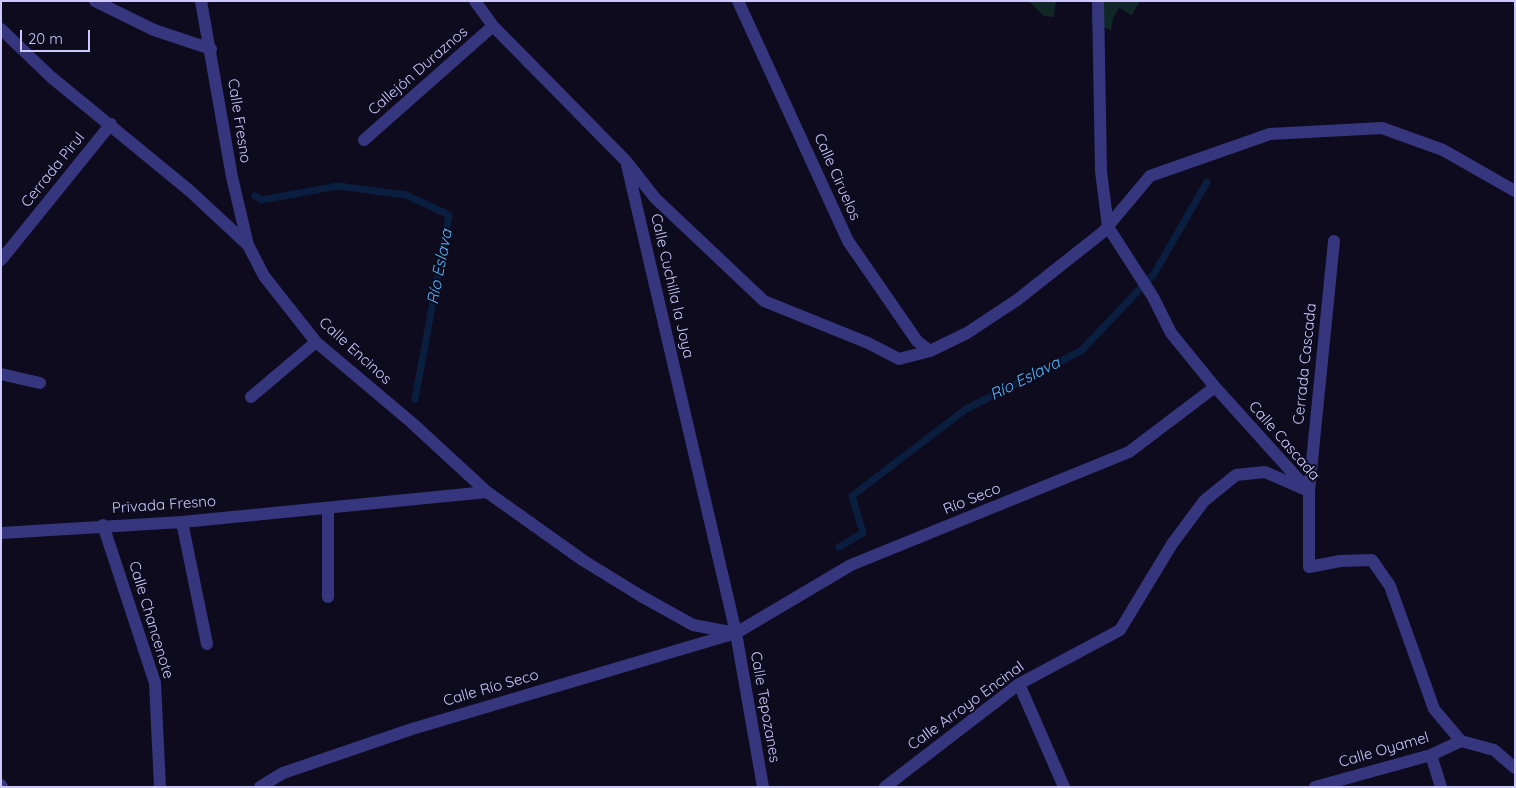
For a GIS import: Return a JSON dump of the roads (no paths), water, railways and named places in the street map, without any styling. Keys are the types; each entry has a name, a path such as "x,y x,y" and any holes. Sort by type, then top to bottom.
{"street":[{"path":"95,1 154,30 211,49"},
{"name":"Calle Fresno","path":"201,1 211,49 232,177 248,245"},
{"path":"475,1 493,26 626,161 655,198 764,301 868,343 899,359 930,351 967,333 1018,300 1108,227 1150,176 1270,134 1382,128 1443,150 1515,191"},
{"name":"Calle Ciruelos","path":"738,1 848,241 917,340 930,351"},
{"path":"1098,1 1101,171 1108,227"},
{"name":"Callejón Duraznos","path":"364,140 493,26"},
{"name":"Calle Encinos","path":"1,29 51,77 111,124 190,191 248,245 264,276 316,342 411,422 487,492 584,561 641,596 693,625 736,633"},
{"name":"Cerrada Pirul","path":"1,260 111,124"},
{"name":"Calle Cuchilla la Joya","path":"626,161 736,633"},
{"name":"Calle Cascada","path":"1108,227 1153,297 1170,333 1215,387 1309,491 1309,567 1340,561 1372,560 1390,586 1434,709 1461,742"},
{"name":"Cerrada Cascada","path":"1309,491 1334,241"},
{"path":"251,397 316,342"},
{"path":"1,374 40,383"},
{"name":"Río Seco","path":"736,633 851,565 1129,452 1215,387"},
{"name":"Calle Arroyo Encinal","path":"885,787 1019,684 1120,630 1172,544 1204,501 1236,475 1265,472 1309,491"},
{"name":"Privada Fresno","path":"1,533 103,525 182,522 487,492"},
{"path":"328,508 328,597"},
{"path":"182,522 207,644"},
{"name":"Calle Chancenote","path":"103,525 155,683 160,787"},
{"name":"Calle Río Seco","path":"260,787 283,773 412,729 736,633"},
{"name":"Calle Tepozanes","path":"736,633 763,787"},
{"path":"1019,684 1064,787"},
{"path":"1461,742 1494,750 1515,768"},
{"name":"Calle Oyamel","path":"1319,786 1431,756 1461,742"},
{"path":"1431,756 1441,787"}],"waterway":[{"name":"Río Eslava","path":"839,547 863,533 852,496 966,409 1081,351 1154,274 1207,182"},
{"name":"Río Eslava","path":"255,196 261,200 338,186 406,195 449,215 415,399"}]}
